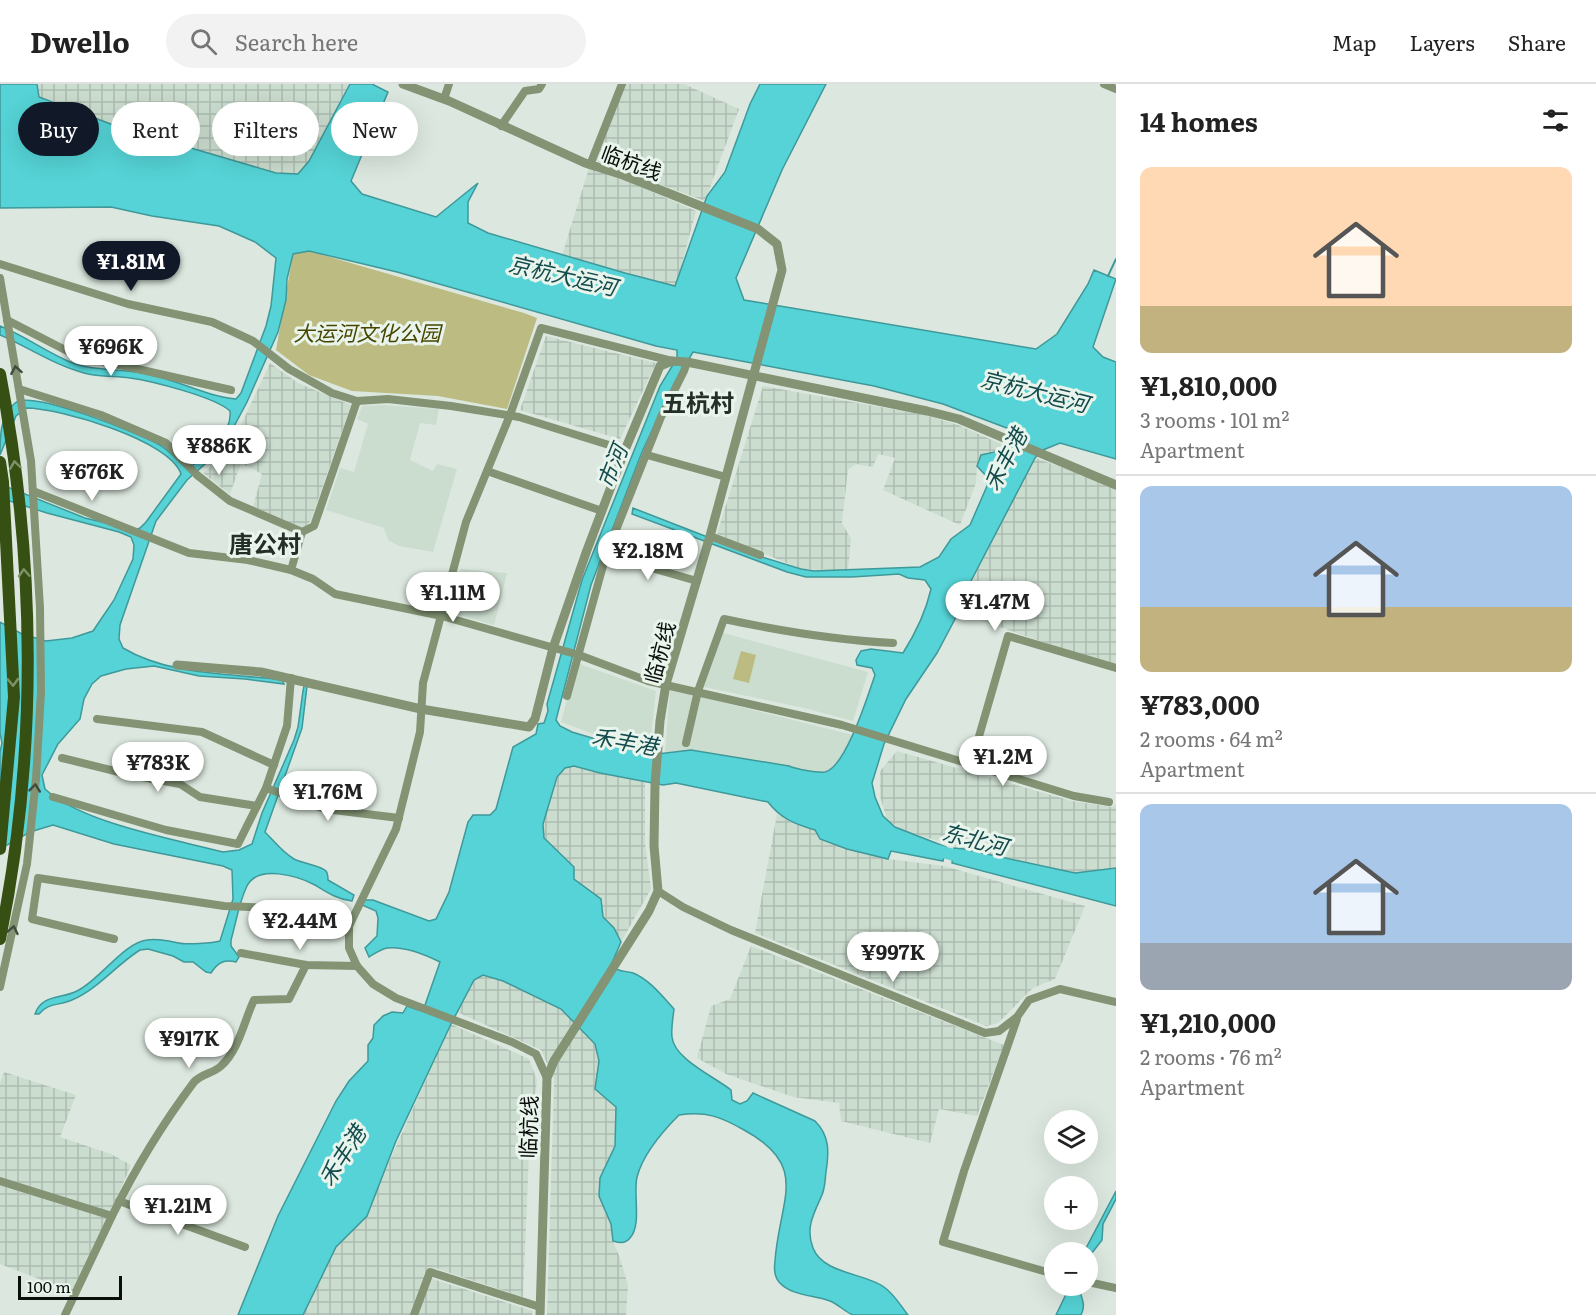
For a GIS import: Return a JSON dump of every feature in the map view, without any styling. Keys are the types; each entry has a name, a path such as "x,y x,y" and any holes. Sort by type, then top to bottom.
{"main road":[{"path":"0,374 19,488 28,631 28,702 22,848 0,939"},
{"path":"0,462 3,482 14,697 0,849"}],"street":[{"name":"临杭线","path":"403,84 444,99 590,165 623,175 758,229 777,244 782,270 709,540 666,684 655,785 654,846 658,891 649,911 554,1061 547,1078 540,1311"},
{"path":"444,99 449,84"},
{"path":"501,126 525,91 539,88 542,84"},
{"path":"590,165 622,84"},
{"path":"1104,84 1116,89"},
{"path":"0,264 128,304 212,322 253,342 289,369 332,393 357,400 388,399 510,415 556,427 625,450"},
{"path":"0,278 31,461 40,622 41,692 36,779 22,848 27,864 0,987"},
{"path":"8,324 38,335 75,356 231,390"},
{"path":"547,1078 536,1054 512,1042 396,998 373,984 357,966 349,948 348,926 396,829 420,732 423,683 466,522 510,415 541,328 672,361 687,362 927,411 959,420 1116,486"},
{"path":"177,665 261,672 421,709 529,727 535,718 553,648 625,450 660,366 672,361"},
{"path":"567,696 606,555 661,417 687,362"},
{"path":"19,389 101,415 166,443 197,476 230,501 302,532"},
{"path":"291,570 302,532 314,526 357,400"},
{"path":"647,455 726,477"},
{"path":"487,471 602,511"},
{"path":"33,495 189,553 248,560 291,570 313,579 335,594 442,616 579,655 648,681 854,728 1074,796 1109,802"},
{"path":"709,540 760,555"},
{"path":"606,555 697,580"},
{"path":"686,743 698,691 724,619 777,631 835,640 893,643"},
{"path":"971,764 1008,636 1116,668"},
{"path":"53,797 166,830 238,844 266,788 287,726 291,678"},
{"path":"97,718 202,732 274,765"},
{"path":"62,758 180,784 200,797 257,806"},
{"path":"266,788 325,809 399,818"},
{"path":"114,939 32,919 38,878 224,906 275,908 348,926"},
{"path":"658,891 683,907 731,930 985,1033 999,1031 1017,1017"},
{"path":"241,953 306,965 357,966"},
{"path":"65,1315 136,1167 159,1130 197,1079 220,1067 234,1050 254,1000 289,999 306,965"},
{"path":"1044,1271 943,1242 964,1171 1017,1017 1029,1000 1060,989 1116,1002"},
{"path":"0,1181 112,1216"},
{"path":"119,1201 245,1247"},
{"path":"414,1315 430,1272 540,1311"},
{"path":"1098,1284 1116,1288"}],"shaded area":[{"path":"38,84 349,84 340,102 331,102 331,119 319,142 319,102 212,102 212,154 200,150 200,102 111,102 111,124 99,120 99,102 52,102 39,97"},
{"path":"622,84 684,84 739,109 705,201 592,159"},
{"path":"219,156 312,156 298,174 276,173"},
{"path":"590,165 696,211 676,286 562,255"},
{"path":"546,336 656,363 620,439 520,410"},
{"path":"270,363 298,383 351,405 311,520 302,532 253,507 262,474 241,463 230,494 203,473 227,455"},
{"path":"763,386 925,415 958,425 1004,447 999,452 981,455 977,466 976,483 960,525 883,490 895,458 878,454 873,467 856,464 848,470 842,523 851,539 848,570 801,569 717,534"},
{"path":"383,405 439,409 436,425 420,423 410,460 433,471 437,464 457,469 433,552 399,546 388,540 384,528 326,510 340,468 354,472 368,424 357,419 362,406"},
{"path":"1035,458 1116,486 1116,667 956,612"},
{"path":"461,569 507,573 494,625 448,612"},
{"path":"723,633 868,672 853,721 704,687"},
{"path":"577,663 656,691 649,755 561,722"},
{"path":"670,689 853,735 834,767 824,772 800,771 789,766 691,750 665,752"},
{"path":"897,751 1072,801 1112,807 1116,804 1116,867 1075,873 951,845 905,831 887,820 880,796 880,771"},
{"path":"574,766 645,782 645,842 651,889 621,942 614,928 603,917 601,899 574,878 558,853 544,838 543,824 557,777 565,768"},
{"path":"777,814 790,822 816,830 820,839 847,849 888,859 944,866 1085,906 1055,979 1033,988 998,1023 986,1026 755,933"},
{"path":"751,946 1004,1045 977,1116 939,1109 930,1143 841,1121 839,1103 793,1097 726,1074 697,1058 711,1006 730,999"},
{"path":"483,975 503,981 561,1009 595,1044 599,1061 595,1089 616,1107 615,1146 609,1161 605,1212 611,1224 613,1241 628,1285 626,1315 547,1315 554,1079 541,1050 457,1012 474,980"},
{"path":"451,1024 529,1059 537,1080 529,1155 523,1297 435,1268 430,1278 533,1311 532,1315 303,1315 336,1247 363,1220"},
{"path":"4,1072 76,1095 60,1137 111,1154 131,1165 76,1293 0,1264 0,1083"}],"green space":[{"name":"大运河文化公园","path":"309,251 537,318 507,409 438,396 352,391 309,375 276,350 293,254"},
{"path":"741,651 756,655 749,683 733,679"}],"water":[{"path":"0,84 37,84 39,97 52,102 18,102 18,156 99,156 99,120 111,124 111,156 200,156 200,151 276,173 298,174 312,156 319,156 319,142 331,120 331,156 361,156 351,181 362,194 436,217 478,183 468,202 468,223 488,233 675,286 707,196 725,172 750,104 760,84 826,84 782,170 736,278 744,300 1036,349 1057,334 1088,284 1094,270 1116,279 1093,347 1103,357 1116,362 1116,459 1060,443 1043,450 1035,458 958,606 955,619 937,653 906,699 884,744 872,783 883,816 895,827 946,847 943,861 891,851 888,859 847,849 820,839 815,830 789,820 778,813 768,802 676,783 663,785 574,766 565,768 557,777 543,824 544,838 574,867 574,879 601,899 603,917 614,928 621,942 611,965 645,979 674,1009 672,1037 680,1053 696,1067 731,1090 732,1100 740,1104 747,1101 753,1093 815,1121 820,1127 826,1138 828,1158 824,1190 810,1227 813,1248 818,1257 835,1268 884,1287 908,1315 853,1315 830,1301 796,1293 779,1282 774,1266 785,1202 784,1171 778,1157 765,1143 721,1118 698,1114 679,1115 660,1136 649,1151 637,1177 634,1232 624,1242 613,1241 611,1224 599,1196 600,1178 615,1146 616,1107 595,1089 599,1061 595,1044 561,1009 503,981 483,975 474,980 451,1024 396,1141 367,1216 336,1247 303,1315 238,1315 278,1216 336,1101 349,1081 368,1061 368,1045 373,1038 374,1025 383,1016 392,1012 403,1013 407,1006 418,1010 425,1005 440,962 400,948 382,949 369,957 365,948 377,936 378,918 376,911 362,905 365,900 373,900 429,921 436,919 449,892 468,822 473,815 490,815 496,809 513,747 536,734 538,724 544,723 548,711 547,704 582,580 660,386 677,358 677,350 397,272 309,251 293,254 287,279 286,300 278,332 247,402 222,449 187,480 156,521 120,625 119,639 123,648 160,664 201,672 282,680 284,684 199,676 154,666 126,669 101,676 92,684 84,699 80,719 58,744 42,775 45,789 61,801 104,820 223,852 239,850 252,844 262,813 294,740 304,686 307,686 302,728 265,832 294,859 324,869 328,880 354,895 352,901 337,897 299,878 279,874 260,875 252,879 247,886 240,906 231,940 231,946 239,957 236,962 222,962 211,973 193,962 184,962 173,956 148,949 140,950 81,995 35,1014 42,1003 47,1000 86,986 120,955 138,943 155,939 182,944 220,941 233,899 232,870 223,866 114,844 53,825 30,832 0,849 0,752 2,743 0,733 0,622 22,634 46,641 72,638 93,631 114,600 133,559 134,545 131,537 119,532 0,498 0,484 85,518 135,530 146,522 181,474 173,461 136,438 87,420 42,409 26,408 16,416 0,455 1,434 6,414 15,403 25,400 63,407 110,423 160,445 188,469 222,436 230,420 230,411 198,395 153,382 73,370 0,335 0,326 79,365 147,374 213,395 236,399 241,393 271,306 276,258 255,242 219,226 111,207 0,208","holes":["693,352 874,386 943,404 1012,430 1001,449 981,455 977,466 988,478 987,486 970,525 951,539 939,557 920,567 814,571 801,569 746,552 633,508 632,514 806,577 899,574 908,578 925,580 931,589 929,597 920,622 903,653 871,649 861,651 856,660 857,665 872,668 875,675 855,729 841,758 833,767 825,772 812,771 691,750 649,755 572,732 560,726 556,720 591,585 642,452 675,382"]},
{"path":"350,84 372,84 388,92 384,102 340,102"},
{"path":"954,848 1075,873 1116,868 1116,906 952,863"},
{"path":"1116,1191 1116,1199 1103,1224 1102,1240 1098,1245 1098,1242 1089,1242 1096,1230 1098,1230 1098,1225"},
{"path":"1065,1296 1081,1296 1083,1311 1081,1315 1056,1315"}],"waterway":[{"path":"1108,276 1116,259"},
{"name":"东北河","path":"931,849 969,859"}],"district":[{"name":"五杭村","path":"698,401"},
{"name":"唐公村","path":"265,542"}],"water label":[{"name":"京杭大运河","path":"563,274"},
{"name":"京杭大运河","path":"1035,390"},
{"name":"禾丰港","path":"1004,459"},
{"name":"市河","path":"611,466"},
{"name":"禾丰港","path":"625,740"},
{"name":"禾丰港","path":"341,1155"}]}
